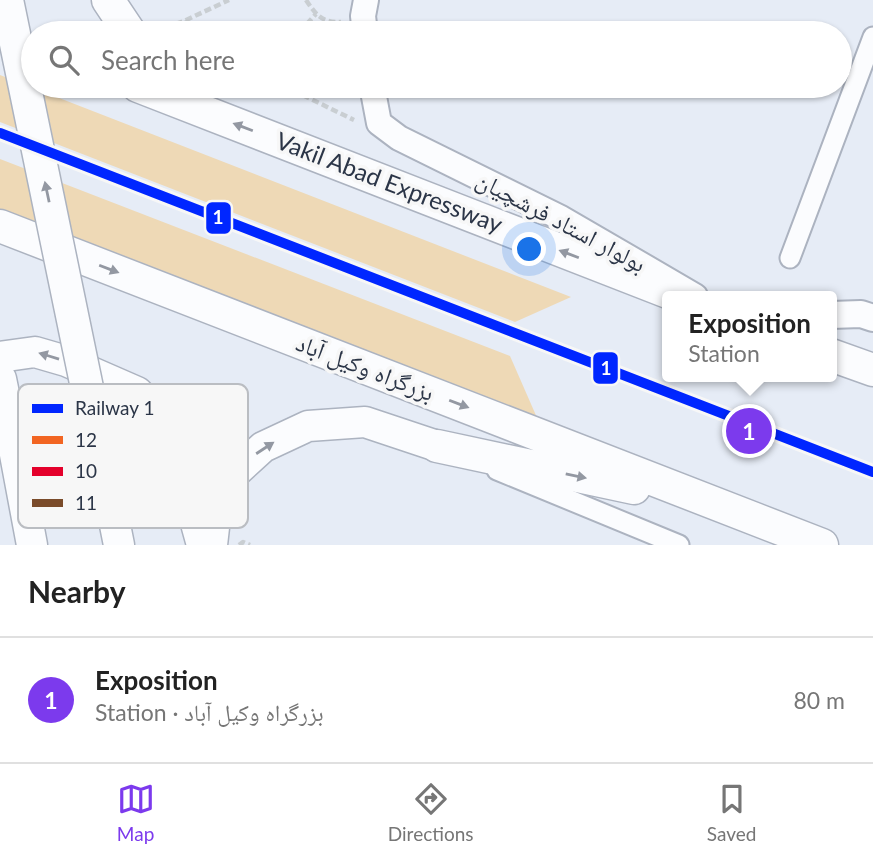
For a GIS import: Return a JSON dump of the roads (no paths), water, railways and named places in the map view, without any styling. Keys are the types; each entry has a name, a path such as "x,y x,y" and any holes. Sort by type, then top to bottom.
{"highway":[{"path":"7,0 21,68"},
{"path":"108,0 122,21"},
{"path":"0,32 21,40"},
{"path":"27,98 86,384"},
{"name":"Vakil Abad Expressway","path":"170,98 665,291"},
{"path":"195,98 212,114"},
{"name":"بزرگراه وکیل آباد","path":"0,226 731,509"},
{"path":"837,357 873,370"},
{"path":"0,379 11,433"},
{"path":"437,446 731,509 822,545"}],"main road":[{"path":"837,315 861,314 873,318"},
{"path":"0,357 35,352 66,361 119,384"},
{"path":"248,461 263,447 308,426 365,422 437,446"},
{"path":"11,433 18,470"},
{"path":"197,528 202,545"}],"street":[{"path":"852,93 873,37"},
{"name":"بولوار استاد فرشچیان","path":"374,98 379,123 399,138 561,218 686,291"},
{"path":"790,258 850,98"},
{"path":"437,446 679,545"}],"rail line":[{"name":"1","path":"0,133 873,472"}],"place":[{"name":"Exposition","path":"749,431"}]}
